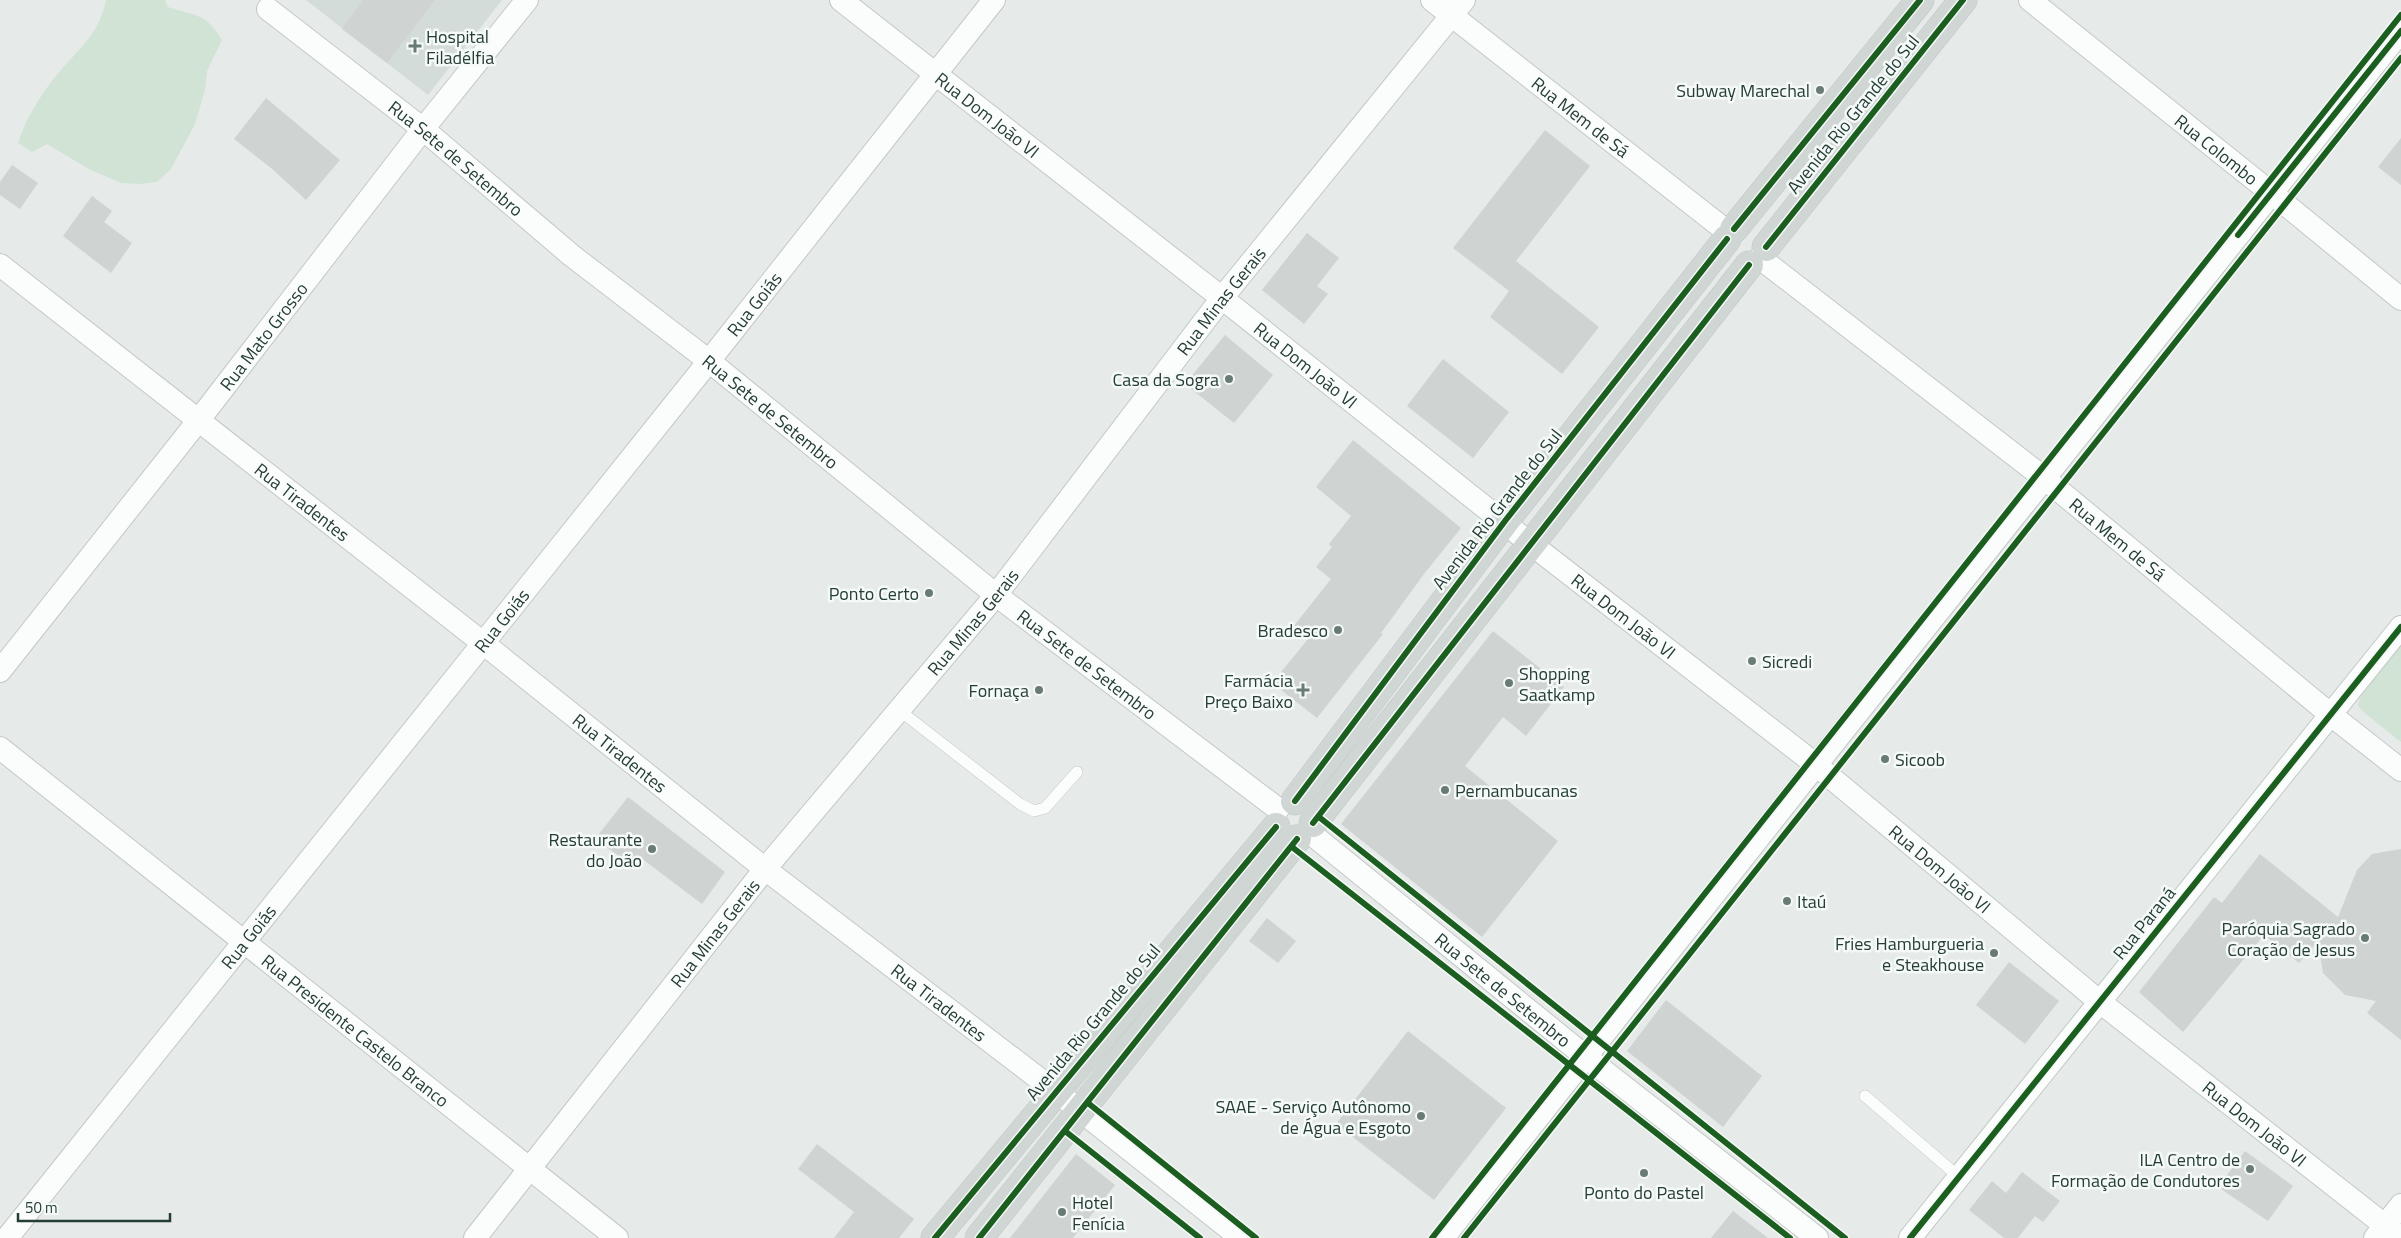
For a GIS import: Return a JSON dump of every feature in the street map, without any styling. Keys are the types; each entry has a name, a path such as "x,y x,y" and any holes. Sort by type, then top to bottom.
{"main road":[{"name":"Avenida Rio Grande do Sul","path":"979,1238 1081,1111 1295,822 1505,521 1730,234 1920,0"},
{"name":"Avenida Rio Grande do Sul","path":"935,1238 1055,1091 1295,822 1530,544 1964,0"},
{"path":"1730,234 1727,252 1731,258 1742,264 1758,257"}],"street":[{"name":"Rua Mato Grosso","path":"0,671 198,421 423,129 527,0"},
{"name":"Rua Dom João VI","path":"841,0 1505,521 1530,544 1816,765 2100,1002 2387,1234"},
{"name":"Rua Goiás","path":"7,1235 709,361 994,0"},
{"name":"Rua Mem de Sá","path":"1432,0 1458,8 1730,234"},
{"name":"Rua Colombo","path":"2030,0 2272,193 2401,299"},
{"name":"Rua Minas Gerais","path":"475,1238 764,869 996,595 1222,298 1458,8"},
{"name":"Rua Sete de Setembro","path":"268,9 423,129 570,255 709,361 996,595 1295,822 1586,1057 1817,1238"},
{"path":"1443,1238 1816,765 2401,31"},
{"name":"Rua Mem de Sá","path":"1758,257 2045,479 2331,715 2401,770"},
{"name":"Rua Tiradentes","path":"0,265 483,643 764,869 1081,1111 1241,1238"},
{"name":"Rua Paraná","path":"1910,1238 2401,627"},
{"name":"Rua Presidente Castelo Branco","path":"0,748 617,1238"},
{"path":"2387,1234 2401,1206"}],"lane":[{"path":"899,710 1020,804 1034,811 1045,808 1077,772"},
{"path":"1865,1096 1959,1177"}],"shaded area":[{"name":"Hospital Filadélfia","path":"306,0 502,0 428,95"}],"green space":[{"path":"106,0 165,0 168,7 193,14 205,20 222,40 207,71 205,90 195,124 171,169 157,182 121,183 89,169 47,144 32,152 18,143 30,114 42,95 94,30"},
{"path":"2401,646 2401,742 2361,710 2358,705 2360,697"}],"building":[{"path":"363,0 435,0 387,63 342,29"},
{"path":"266,98 340,160 306,200 271,168 234,139"},
{"path":"1545,130 1590,166 1516,261 1599,327 1562,374 1490,317 1509,291 1453,248"},
{"path":"2401,138 2401,185 2378,167"},
{"path":"12,165 38,183 20,209 0,195 0,182"},
{"path":"92,196 112,211 104,222 132,243 111,273 63,236"},
{"path":"1307,233 1339,258 1317,286 1328,294 1304,324 1262,290"},
{"name":"Casa da Sogra","path":"1225,335 1273,375 1234,423 1185,384"},
{"path":"1443,359 1509,412 1473,458 1407,406"},
{"path":"1353,440 1461,528 1424,574 1381,633 1383,634 1317,718 1272,683 1308,639 1293,627 1331,579 1316,567 1332,547 1329,544 1351,516 1316,487"},
{"path":"1493,631 1564,687 1526,736 1503,717 1465,766 1558,841 1482,937 1341,824"},
{"name":"Restaurante do João","path":"628,797 725,872 702,904 641,858 636,868 595,839"},
{"path":"2401,849 2401,1040 2367,1013 2376,1001 2345,995 2323,973 2318,941 2299,963 2264,935 2183,1032 2139,992 2214,897 2222,903 2260,854 2338,917 2357,870 2372,854"},
{"path":"1267,918 1296,941 1278,963 1249,941"},
{"path":"2009,962 2059,1001 2025,1044 1976,1005"},
{"path":"1666,1000 1762,1076 1723,1127 1627,1051"},
{"name":"SAAE - Serviço Autônomo de Água e Esgoto","path":"1408,1031 1506,1108 1434,1200 1336,1124"},
{"path":"817,1144 914,1219 899,1238 834,1238 854,1212 798,1169"},
{"name":"ILA Centro de Formação de Condutores","path":"2245,1151 2293,1186 2268,1221 2218,1187"},
{"name":"Hotel Fenícia","path":"1076,1154 1115,1185 1073,1238 1010,1238"},
{"path":"2022,1172 2060,1201 2043,1222 2035,1216 2018,1238 2004,1238 1969,1210 1992,1181 2006,1193"},
{"path":"1733,1211 1768,1238 1711,1238"}],"cycle path":[{"path":"1734,229 1920,0"},
{"path":"1766,247 1963,0"},
{"path":"1432,1238 2401,15"},
{"path":"2238,235 2401,31"},
{"path":"1464,1238 2401,58"},
{"path":"1295,801 1505,521 1727,239"},
{"path":"1313,823 1749,265"},
{"path":"1910,1238 2401,627"},
{"path":"1319,817 1845,1238"},
{"path":"935,1238 1276,827"},
{"path":"979,1238 1297,839"},
{"path":"1292,847 1790,1238"},
{"path":"1088,1103 1256,1238"},
{"path":"1065,1131 1200,1238"}],"place":[{"name":"Hospital Filadélfia","path":"415,46"},
{"name":"Subway Marechal","path":"1820,90"},
{"name":"Casa da Sogra","path":"1229,379"},
{"name":"Ponto Certo","path":"929,593"},
{"name":"Bradesco","path":"1338,630"},
{"name":"Sicredi","path":"1752,661"},
{"name":"Shopping Saatkamp","path":"1509,683"},
{"name":"Fornaça","path":"1039,690"},
{"name":"Farmácia Preço Baixo","path":"1303,690"},
{"name":"Sicoob","path":"1885,759"},
{"name":"Pernambucanas","path":"1445,790"},
{"name":"Restaurante do João","path":"652,849"},
{"name":"Itaú","path":"1787,901"},
{"name":"Paróquia Sagrado Coração de Jesus","path":"2365,938"},
{"name":"Fries Hamburgueria e Steakhouse","path":"1994,953"},
{"name":"SAAE - Serviço Autônomo de Água e Esgoto","path":"1421,1116"},
{"name":"ILA Centro de Formação de Condutores","path":"2250,1169"},
{"name":"Ponto do Pastel","path":"1644,1173"},
{"name":"Hotel Fenícia","path":"1062,1212"}]}
